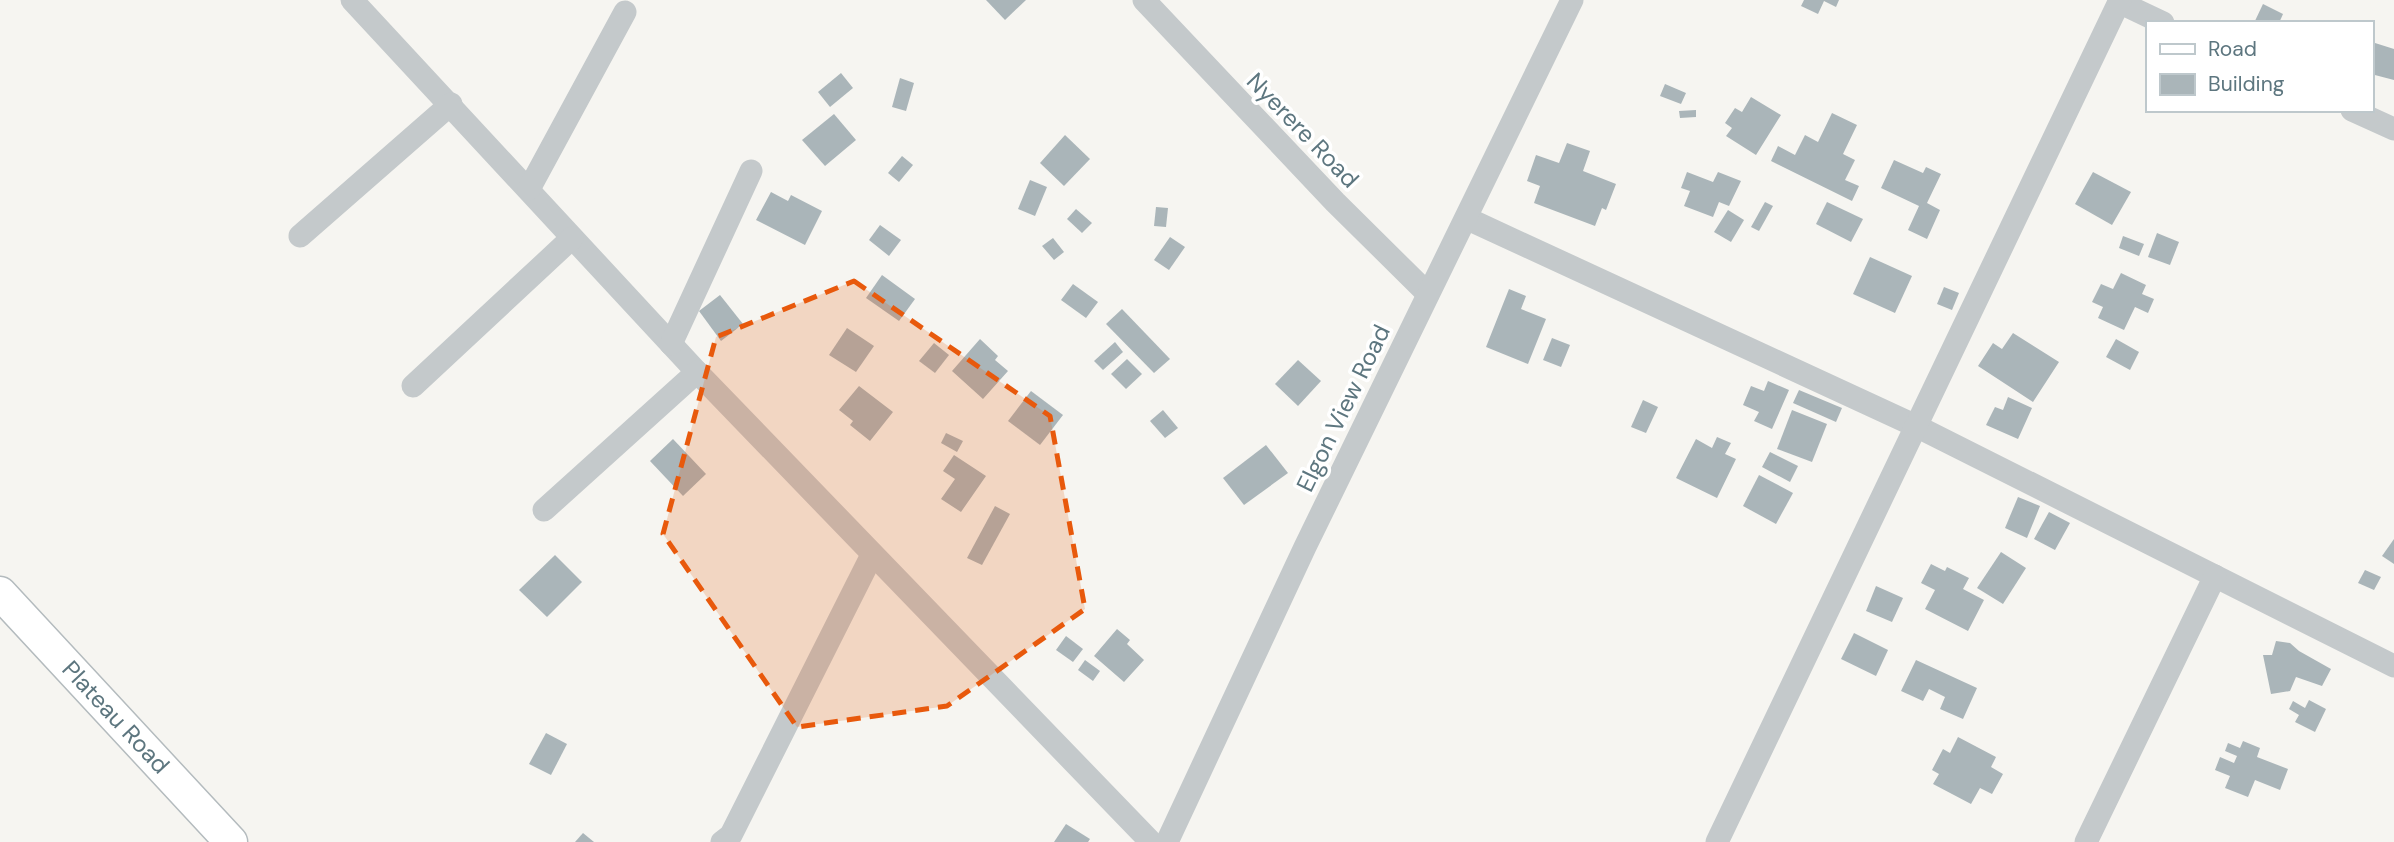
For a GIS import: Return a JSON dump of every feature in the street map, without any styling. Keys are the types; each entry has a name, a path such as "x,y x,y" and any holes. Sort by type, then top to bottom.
{"street":[{"path":"352,0 697,372 1151,842"},
{"name":"Nyerere Road","path":"1143,0 1428,294"},
{"name":"Elgon View Road","path":"1167,842 1428,294 1468,219 1572,0"},
{"path":"1717,842 2120,1 2159,21"},
{"path":"528,189 625,12"},
{"path":"300,236 451,104"},
{"path":"2357,112 2393,126"},
{"path":"671,344 751,170"},
{"path":"1468,219 1916,426 2394,666"},
{"path":"413,386 572,238"},
{"path":"544,510 697,372"},
{"path":"722,842 731,835 872,555"},
{"path":"2086,842 2215,576"},
{"name":"Plateau Road","path":"0,593 231,842"}],"highlighted area":[{"path":"854,281 1050,416 1085,609 947,706 797,727 663,534 716,337"}],"building":[{"path":"986,0 1026,0 1005,20"},
{"path":"1804,0 1839,0 1836,7 1824,1 1818,14 1801,6"},
{"path":"2263,4 2283,14 2280,21 2255,21"},
{"path":"2375,43 2394,49 2394,80 2373,75"},
{"path":"841,73 853,88 830,107 818,92"},
{"path":"900,78 914,83 906,111 892,107"},
{"path":"1665,84 1686,93 1681,104 1660,96"},
{"path":"1751,97 1781,115 1756,155 1726,136 1732,128 1725,123 1735,108 1742,112"},
{"path":"1696,110 1696,117 1680,118 1679,111"},
{"path":"1832,113 1857,125 1843,154 1855,160 1845,180 1859,186 1852,201 1771,161 1778,146 1795,155 1805,135 1818,142"},
{"path":"834,114 856,140 825,166 802,140"},
{"path":"1065,135 1090,159 1064,186 1040,163"},
{"path":"1567,143 1590,151 1583,171 1616,184 1606,210 1602,208 1595,226 1534,203 1540,186 1527,181 1536,155 1559,163"},
{"path":"902,156 913,165 899,182 888,173"},
{"path":"1894,160 1923,173 1926,167 1941,174 1927,203 1940,210 1927,239 1908,230 1919,206 1881,188"},
{"path":"1687,172 1713,182 1718,172 1741,181 1729,206 1719,202 1713,217 1684,206 1690,191 1681,188"},
{"path":"2093,172 2131,192 2112,225 2075,204"},
{"path":"1030,180 1047,187 1035,216 1018,209"},
{"path":"771,192 788,201 791,195 822,211 805,245 756,220"},
{"path":"1765,202 1773,206 1759,231 1751,227"},
{"path":"1827,202 1863,219 1851,242 1816,224"},
{"path":"1156,207 1168,208 1166,227 1154,226"},
{"path":"1076,209 1092,223 1082,233 1067,219"},
{"path":"1728,210 1744,220 1731,242 1714,232"},
{"path":"880,225 901,240 889,256 869,240"},
{"path":"2157,233 2179,242 2170,265 2148,257"},
{"path":"2123,236 2144,244 2139,256 2119,248"},
{"path":"1170,237 1185,247 1169,270 1154,260"},
{"path":"1053,238 1064,252 1054,260 1042,246"},
{"path":"1870,257 1912,276 1895,313 1853,294"},
{"path":"2121,273 2146,285 2142,294 2154,299 2148,313 2135,307 2124,330 2098,318 2103,307 2092,302 2101,284 2113,289"},
{"path":"882,275 915,299 899,321 866,298"},
{"path":"1073,284 1098,302 1086,318 1061,300"},
{"path":"1944,287 1959,293 1952,310 1937,304"},
{"path":"1509,289 1526,296 1521,309 1546,319 1528,364 1486,347"},
{"path":"720,295 743,324 721,341 699,311"},
{"path":"1122,309 1170,359 1154,373 1106,324"},
{"path":"847,328 874,346 856,372 829,355"},
{"path":"2013,333 2059,362 2033,402 1978,366 1993,343 2002,349"},
{"path":"1552,338 1570,345 1561,367 1543,360"},
{"path":"980,339 998,356 995,360 1008,371 983,399 952,371"},
{"path":"2116,339 2139,352 2130,370 2106,357"},
{"path":"1115,342 1123,352 1103,370 1094,361"},
{"path":"934,343 949,355 935,373 919,361"},
{"path":"1127,359 1142,374 1126,389 1111,374"},
{"path":"1298,360 1321,381 1298,406 1275,384"},
{"path":"1768,381 1789,390 1772,429 1754,421 1759,412 1743,405 1751,386 1764,391"},
{"path":"859,386 893,412 870,441 850,425 853,421 839,410"},
{"path":"1799,390 1842,408 1836,422 1793,403"},
{"path":"1031,391 1063,415 1040,445 1008,421"},
{"path":"2008,397 2032,408 2018,439 1986,425 1995,407 2003,410"},
{"path":"1643,400 1658,407 1646,433 1631,427"},
{"path":"1163,410 1178,428 1165,438 1150,421"},
{"path":"1792,410 1827,424 1812,462 1777,449"},
{"path":"946,433 963,441 957,452 941,443"},
{"path":"1717,437 1731,443 1725,454 1736,459 1717,498 1676,478 1696,439 1712,448"},
{"path":"673,439 706,474 683,496 650,461"},
{"path":"1266,445 1288,473 1244,505 1223,478"},
{"path":"1770,452 1798,466 1790,482 1762,467"},
{"path":"954,455 986,476 961,512 941,499 955,479 943,471"},
{"path":"1759,475 1793,493 1776,524 1743,506"},
{"path":"2018,497 2040,506 2027,538 2005,528"},
{"path":"995,506 1010,514 982,565 967,558"},
{"path":"2049,512 2070,523 2055,550 2034,539"},
{"path":"2394,539 2394,564 2382,556"},
{"path":"2001,552 2026,568 2003,604 1977,588"},
{"path":"555,555 582,582 547,617 519,590"},
{"path":"1931,564 1945,571 1947,567 1969,578 1963,589 1984,600 1968,631 1925,609 1935,590 1921,583"},
{"path":"2365,570 2381,577 2374,590 2358,583"},
{"path":"1876,586 1903,598 1892,622 1866,611"},
{"path":"1117,629 1130,640 1127,644 1144,660 1124,682 1094,656"},
{"path":"1854,633 1888,650 1876,676 1841,659"},
{"path":"1066,636 1083,649 1073,662 1056,650"},
{"path":"2276,641 2290,643 2331,669 2322,686 2296,677 2290,691 2271,694 2263,655 2272,655"},
{"path":"1085,660 1100,671 1093,681 1078,670"},
{"path":"1916,660 1977,688 1963,719 1940,709 1945,697 1929,689 1923,701 1901,691"},
{"path":"2309,700 2326,709 2315,732 2295,722 2299,715 2289,709 2293,701 2305,708"},
{"path":"546,733 567,744 551,775 529,764"},
{"path":"1958,737 1996,757 1991,767 2003,774 1992,794 1980,788 1971,804 1933,784 1939,774 1932,770 1943,749 1950,753"},
{"path":"2243,741 2260,748 2257,757 2288,769 2280,790 2255,780 2248,797 2225,788 2230,776 2215,770 2220,757 2234,763 2237,756 2225,751 2228,743 2240,748"},
{"path":"1066,824 1090,839 1088,842 1054,842"},
{"path":"583,833 594,842 575,842"}]}
